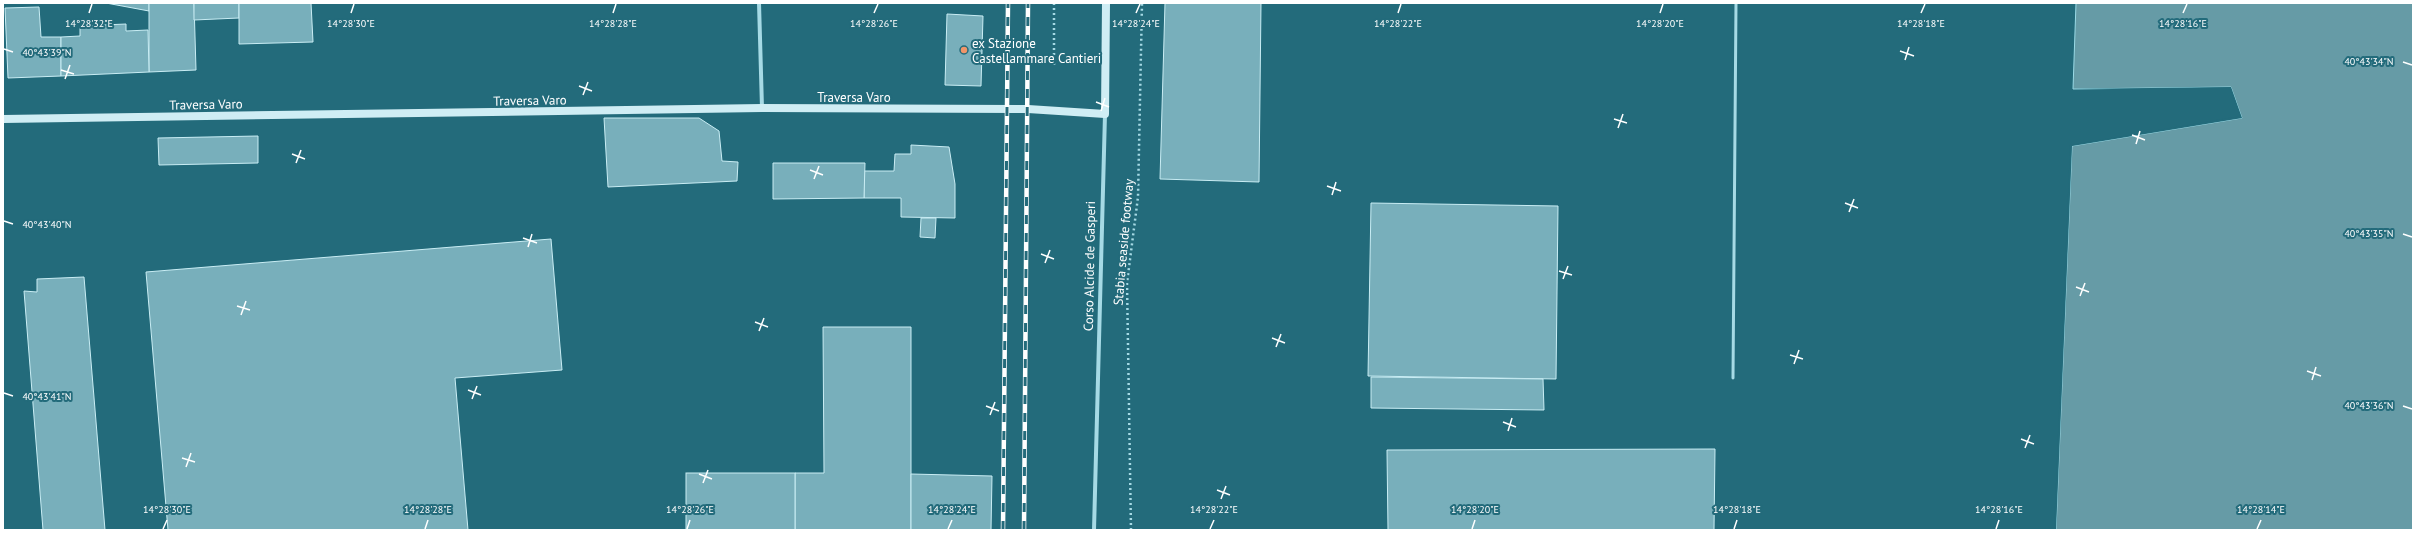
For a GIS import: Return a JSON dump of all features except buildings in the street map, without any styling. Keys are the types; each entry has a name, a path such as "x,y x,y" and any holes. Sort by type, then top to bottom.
{"street":[{"path":"759,3 762,108"},
{"name":"Corso Alcide de Gasperi","path":"1094,530 1106,3"},
{"name":"Traversa Varo","path":"3,119 762,108 1028,109 1104,114"}],"lane":[{"path":"1734,378 1736,3"}],"path":[{"path":"1054,3 1054,65"},
{"name":"Stabia seaside footway","path":"1131,530 1127,284 1138,197 1142,3"}],"water":[{"path":"2076,3 2413,3 2413,530 2056,530 2072,146 2242,118 2231,87 2073,89"}],"pier":[{"path":"2231,87 2242,118 2072,146 2056,530 2054,530 2070,145 2240,116 2230,89 2071,89"}],"railway":[{"path":"1003,530 1008,3"},
{"path":"1024,530 1028,3"}],"place":[{"name":"ex Stazione Castellammare Cantieri","path":"964,50"}]}
